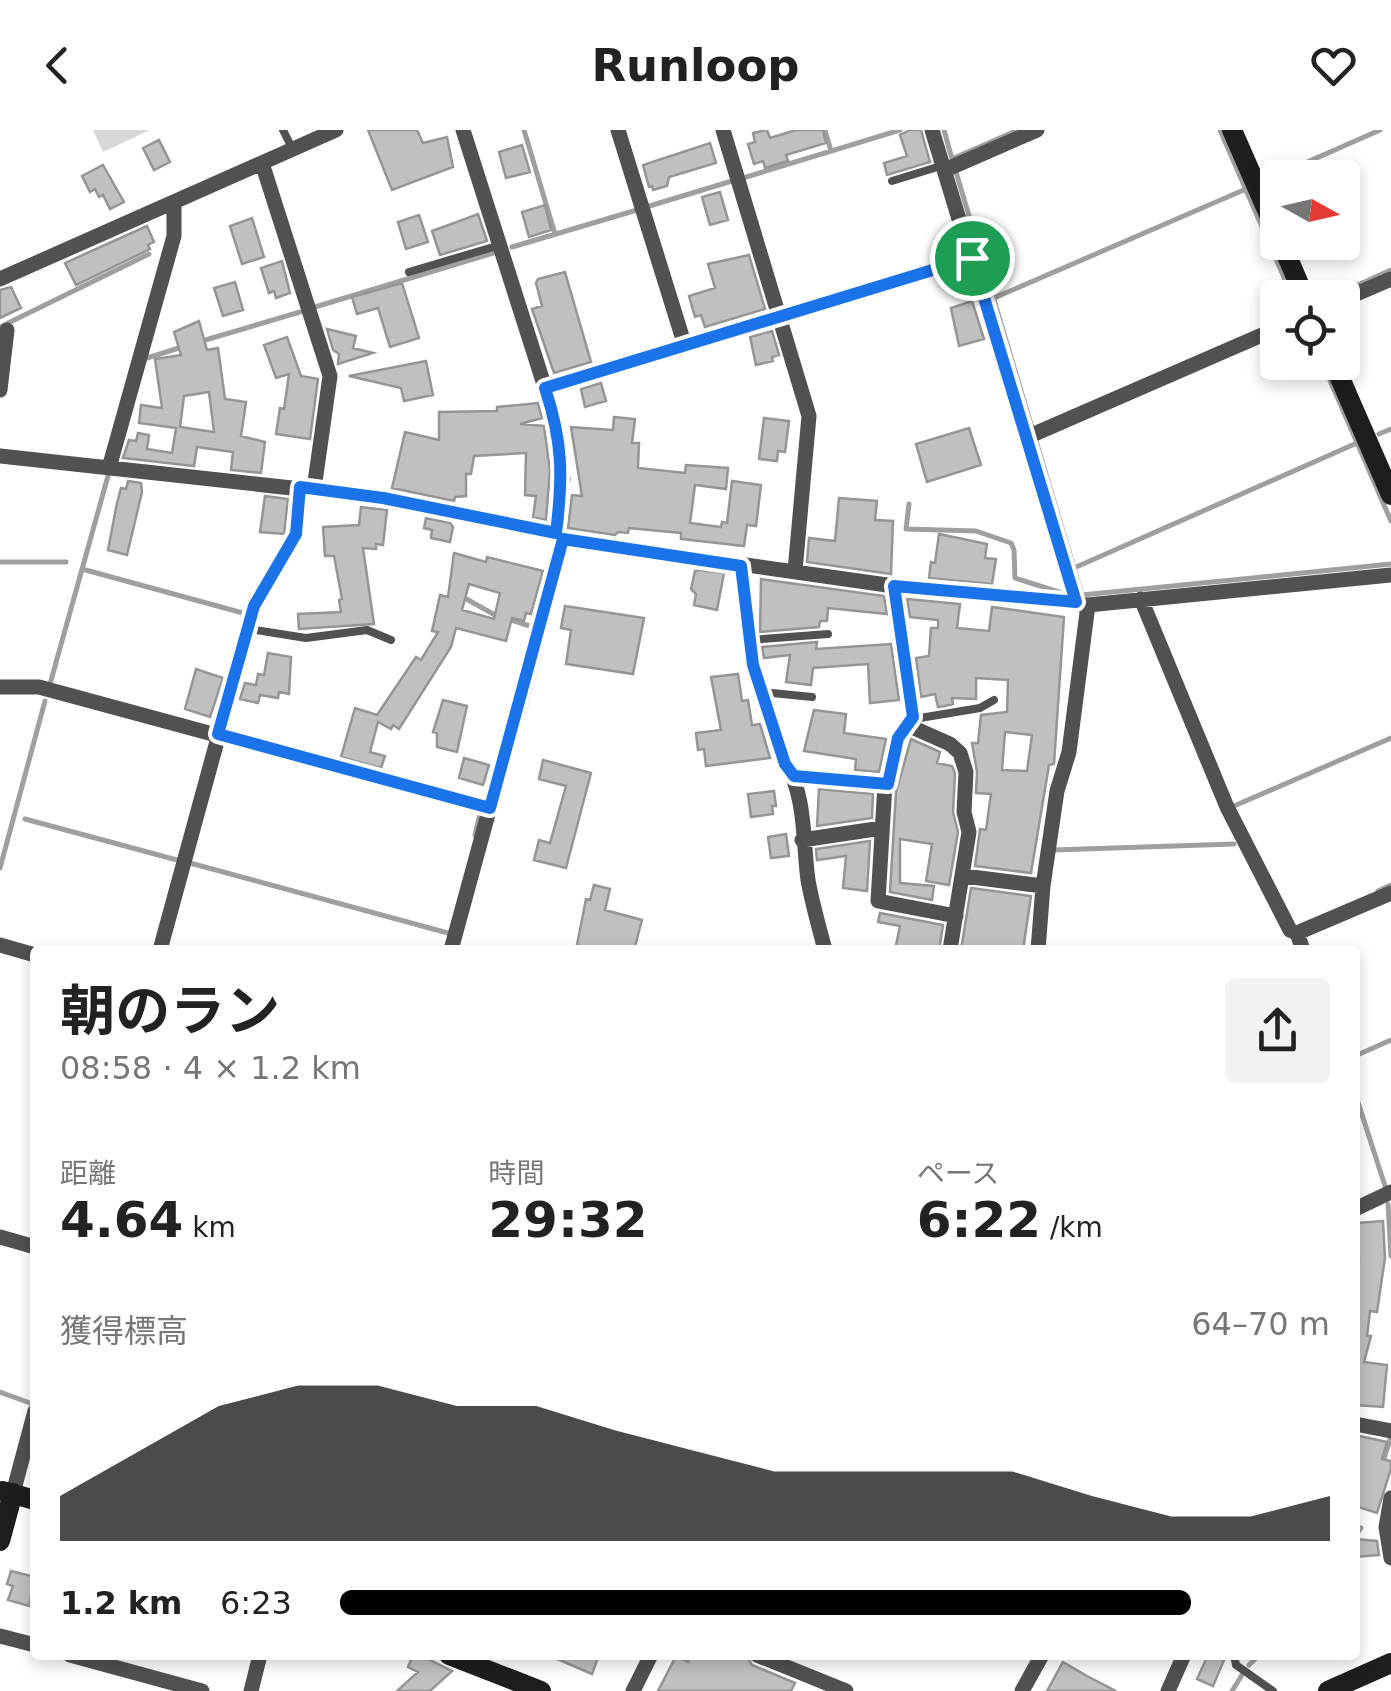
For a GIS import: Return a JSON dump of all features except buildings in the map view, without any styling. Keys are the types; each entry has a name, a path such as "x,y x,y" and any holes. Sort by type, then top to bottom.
{"street":[{"path":"0,279 336,130"},
{"path":"452,945 559,536 563,479 554,416 463,130"},
{"path":"618,130 685,346"},
{"path":"722,130 808,416 795,571"},
{"path":"932,130 1025,438 1082,604 1069,752 1057,791 1038,945"},
{"path":"944,167 1037,130"},
{"path":"1232,130 1260,194"},
{"path":"161,945 254,606 296,534 330,376 262,163"},
{"path":"109,468 174,236 174,203"},
{"path":"545,388 972,258"},
{"path":"1360,292 1391,279"},
{"path":"0,390 7,330"},
{"path":"1025,438 1260,336"},
{"path":"1341,380 1391,494"},
{"path":"0,456 383,498 559,536 741,566 1082,604 1391,575"},
{"path":"741,566 753,665 785,764 799,792 802,840 824,945"},
{"path":"894,586 910,721 898,738 885,784 878,901 956,916"},
{"path":"1140,599 1227,807 1290,930 1297,933 1391,893"},
{"path":"0,688 39,688 490,808"},
{"path":"910,721 960,753 966,772 964,812 969,832 951,945"},
{"path":"794,776 885,784"},
{"path":"802,840 882,828"},
{"path":"964,876 1043,886"},
{"path":"1297,933 1301,945"},
{"path":"0,945 30,954"},
{"path":"1360,1207 1391,1192"},
{"path":"0,1237 30,1246"},
{"path":"1360,1425 1391,1431"},
{"path":"0,1541 7,1492 30,1426"},
{"path":"1391,1498 1386,1527 1391,1558"},
{"path":"0,1636 30,1645"},
{"path":"88,1660 202,1691"},
{"path":"250,1691 259,1660"},
{"path":"462,1660 541,1691"},
{"path":"633,1691 648,1660"},
{"path":"769,1660 846,1691"},
{"path":"1022,1691 1039,1660"},
{"path":"1168,1691 1182,1660"},
{"path":"1328,1691 1391,1663"}],"lane":[{"path":"284,130 293,149"},
{"path":"892,180 944,167"},
{"path":"409,272 500,245"},
{"path":"247,628 306,638 367,630 391,640"},
{"path":"750,640 828,634"},
{"path":"762,692 812,697"},
{"path":"910,721 980,708 994,700"},
{"path":"1235,1660 1236,1665 1274,1691"}],"shaded area":[{"path":"93,130 150,130 103,152"}],"waterway":[{"path":"524,130 555,234"},
{"path":"825,130 831,151"},
{"path":"743,178 900,130"},
{"path":"944,130 952,159 1018,130"},
{"path":"1220,130 1285,280"},
{"path":"1312,160 1380,130"},
{"path":"956,172 1032,428"},
{"path":"646,207 732,181"},
{"path":"994,298 1246,189"},
{"path":"512,247 637,210"},
{"path":"315,307 493,253"},
{"path":"0,327 149,254"},
{"path":"1360,284 1391,270"},
{"path":"202,341 300,312"},
{"path":"147,358 182,347"},
{"path":"1330,380 1391,521"},
{"path":"1379,434 1391,429"},
{"path":"1036,441 1082,595 1391,564"},
{"path":"1074,568 1357,443"},
{"path":"50,684 108,476"},
{"path":"909,504 906,529 976,531 1011,543 1015,578 1062,593"},
{"path":"0,562 66,562"},
{"path":"82,569 243,613"},
{"path":"461,596 495,615 533,627"},
{"path":"523,715 540,652"},
{"path":"0,868 45,701"},
{"path":"1234,806 1391,738"},
{"path":"475,835 480,813"},
{"path":"25,819 177,860"},
{"path":"1053,850 1234,844"},
{"path":"190,863 448,933"},
{"path":"1378,891 1391,885"},
{"path":"1360,1054 1391,1040"},
{"path":"1360,1108 1386,1189"},
{"path":"1388,1204 1391,1256"},
{"path":"0,1392 30,1403"},
{"path":"1383,1462 1391,1436"},
{"path":"1249,1665 1254,1660"},
{"path":"1232,1691 1242,1675"}],"route":[{"path":"972,258 1076,602 894,586 913,717 898,738 888,784 794,776 785,764 753,665 741,566 563,539 490,808 218,734 254,606 296,534 300,487 383,498 556,533 563,479 554,416 545,388 972,258"}]}
